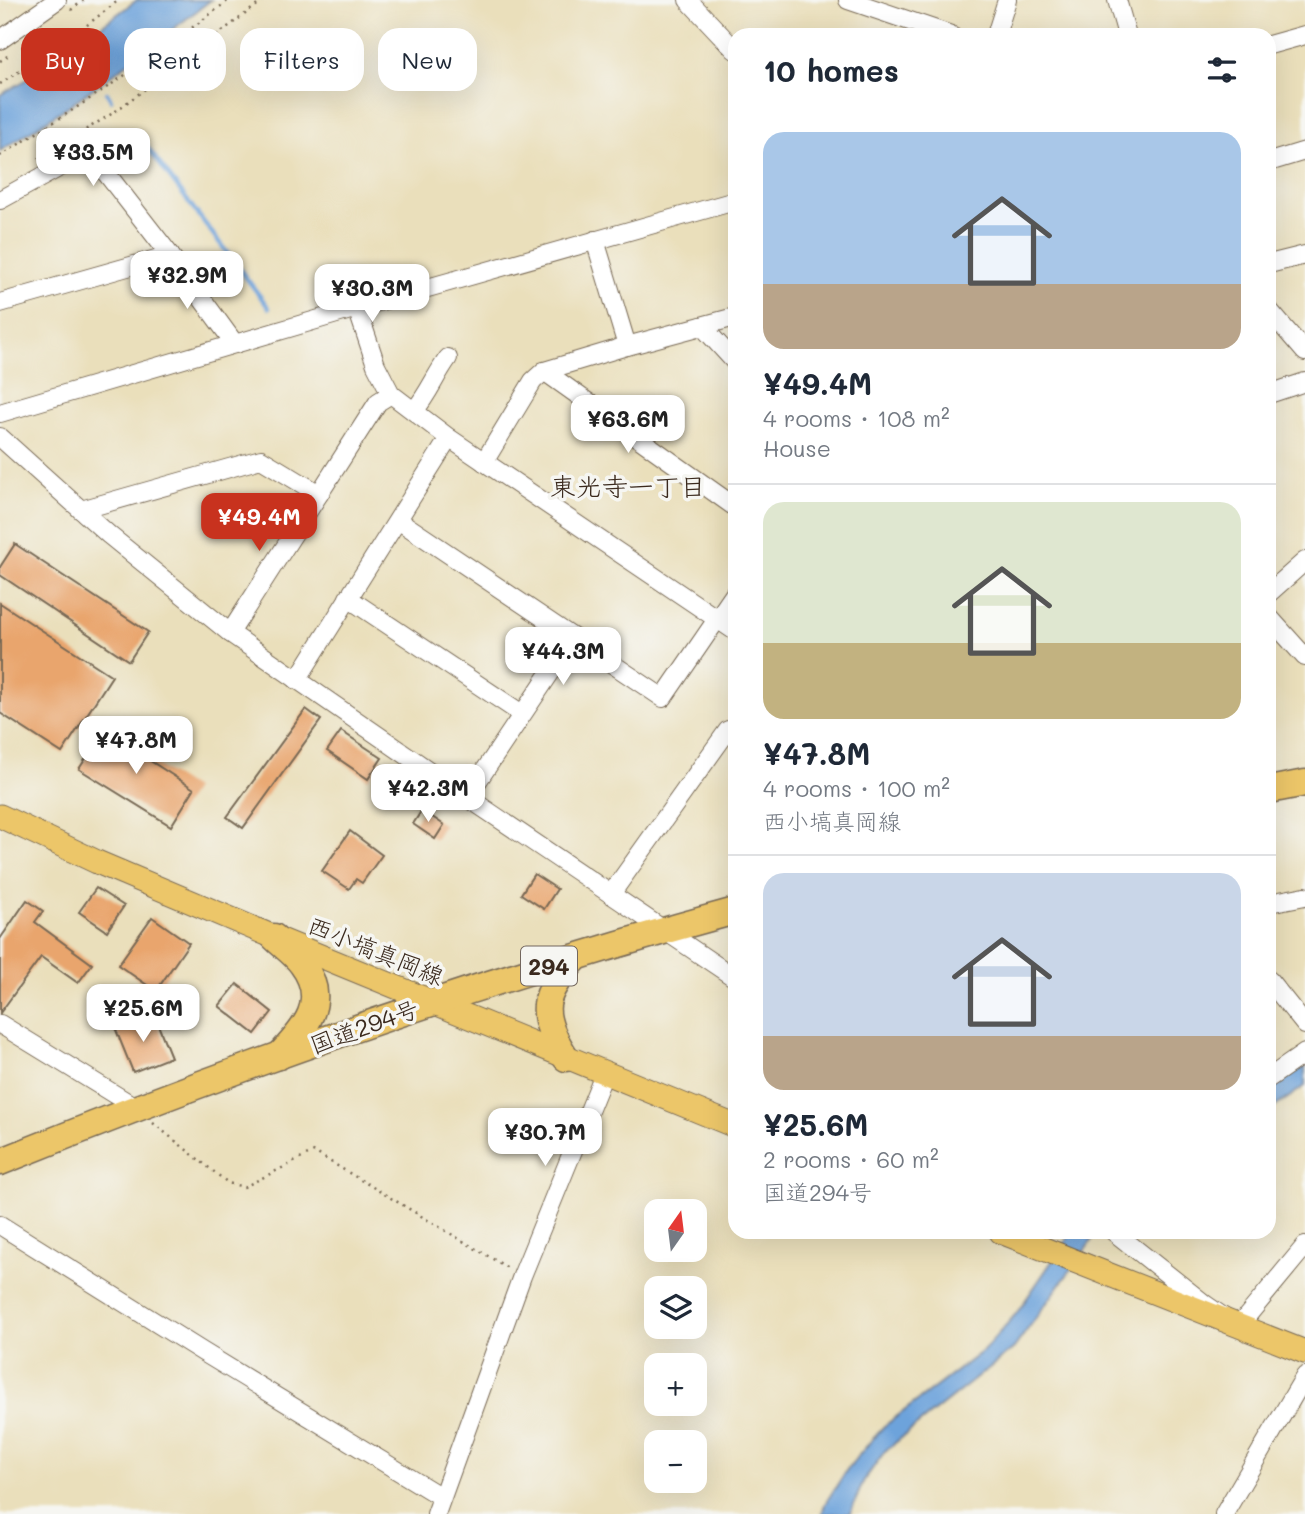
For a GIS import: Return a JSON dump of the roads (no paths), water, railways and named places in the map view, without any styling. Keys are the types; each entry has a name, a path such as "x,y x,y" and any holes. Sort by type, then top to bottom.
{"highway":[{"path":"1276,789 1305,783"},
{"name":"国道294号","path":"0,1162 135,1107 433,1002 728,913"},
{"path":"274,937 302,963 314,992 314,1008 309,1021 278,1057"},
{"path":"566,1058 553,1039 546,1011 551,988 576,958"}],"main road":[{"name":"西小塙真岡線","path":"0,816 97,862 274,937 728,1123"},
{"path":"1019,1239 1305,1352"}],"street":[{"path":"0,40 57,0"},
{"path":"688,0 728,43"},
{"path":"848,0 930,28"},
{"path":"998,28 1007,0"},
{"path":"1117,0 1125,28"},
{"path":"1276,43 1305,35"},
{"path":"0,201 89,151 235,344"},
{"path":"1276,160 1305,151"},
{"path":"0,413 728,203"},
{"path":"595,240 627,345"},
{"path":"1276,262 1305,254"},
{"path":"0,303 170,255"},
{"path":"357,308 376,365 391,394 449,438 728,626"},
{"path":"1276,318 1305,352"},
{"path":"484,462 533,381 544,372 627,345 728,319"},
{"path":"702,327 728,355"},
{"path":"414,411 428,395 434,377 448,359"},
{"path":"544,372 728,502"},
{"path":"1276,392 1305,382"},
{"path":"230,633 378,402 391,394"},
{"path":"0,437 81,510 230,633 728,973"},
{"path":"297,680 449,438"},
{"path":"81,510 261,459 319,494"},
{"path":"398,520 663,698 728,603"},
{"path":"1276,587 1305,561"},
{"path":"348,598 522,714"},
{"path":"1276,625 1305,657"},
{"path":"467,797 573,639"},
{"path":"611,894 728,730"},
{"path":"1276,902 1305,896"},
{"path":"1276,989 1305,1025"},
{"path":"0,1024 135,1107"},
{"path":"1276,1074 1305,1053"},
{"path":"0,1224 439,1505 522,1276 604,1074"},
{"path":"1123,1239 1206,1305 1238,1326 1305,1246"},
{"path":"1224,1514 1305,1376"}],"water":[{"path":"137,0 211,0 174,28 124,28 124,66 110,76 110,28 98,28"},
{"path":"21,83 21,91 89,91 0,151 0,95"},
{"path":"1305,1066 1305,1086 1276,1106 1276,1085"},
{"path":"1067,1239 1093,1239 1014,1348 885,1451 863,1482 850,1514 822,1514 825,1504 848,1468 883,1427 983,1351 1016,1314"}],"waterway":[{"path":"107,93 111,100"},
{"path":"137,134 269,308"}],"district":[{"name":"東光寺一丁目","path":"628,486"}]}
